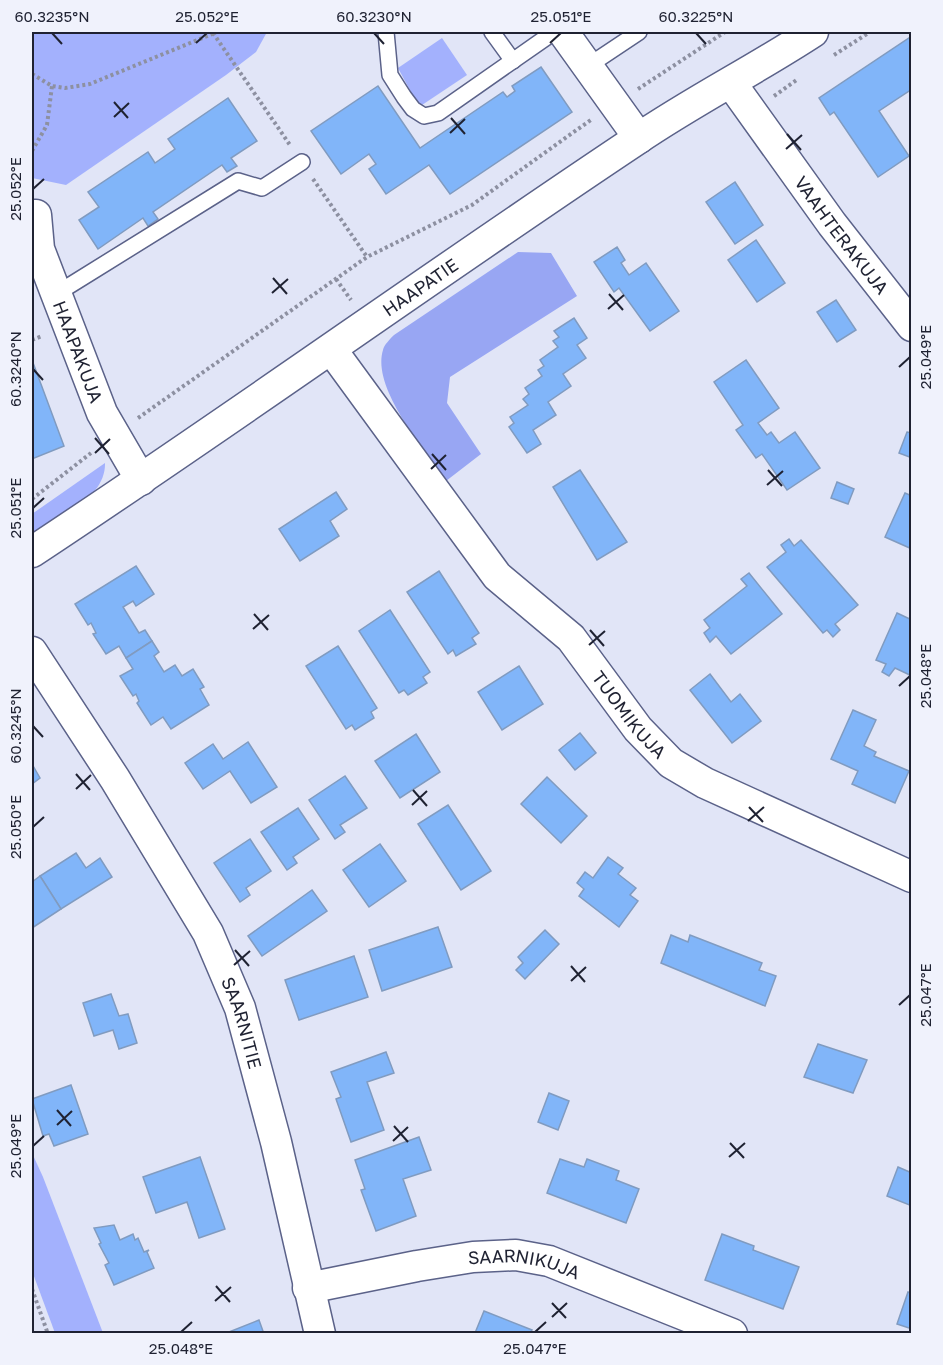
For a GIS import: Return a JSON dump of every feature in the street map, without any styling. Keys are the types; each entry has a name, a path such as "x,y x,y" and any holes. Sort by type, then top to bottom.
{"street":[{"path":"563,32 639,138"},
{"name":"HAAPATIE","path":"32,552 141,480 639,138 813,32"},
{"name":"VAAHTERAKUJA","path":"731,83 832,224 912,326"},
{"name":"HAAPAKUJA","path":"36,215 39,249 102,413 141,480"},
{"name":"TUOMIKUJA","path":"331,349 497,576 571,638 638,729 671,763 705,783 912,877"},
{"name":"SAARNITIE","path":"32,652 115,779 208,933 236,997 276,1142 320,1334"},
{"name":"SAARNIKUJA","path":"308,1288 473,1257 516,1255 549,1262 732,1334"}],"lane":[{"path":"386,32 390,75 413,110 424,116 438,113 554,32"},
{"path":"492,32 513,61"},
{"path":"588,66 639,32"},
{"path":"56,294 238,181 262,188 302,162"}],"path":[{"path":"32,74 52,86 65,88 90,84 217,32"},
{"path":"32,499 114,435 367,257 472,206 615,104 725,32"},
{"path":"32,151 47,125 52,86"},
{"path":"32,1289 48,1334"}],"shaded area":[{"path":"32,32 267,32 256,52 226,75 66,185 32,178"},
{"path":"442,38 467,75 419,107 398,68"},
{"path":"518,252 551,253 577,296 450,377 447,403 481,454 446,481 392,400 381,365 384,348 394,335"},
{"path":"105,463 98,487 89,497 67,514 32,534 32,514"},
{"path":"32,1153 103,1333 55,1333 32,1271"}],"building":[{"path":"912,36 912,89 879,111 909,156 878,177 834,112 830,115 819,98"},
{"path":"541,67 572,112 450,194 429,165 386,194 369,169 376,164 369,154 341,174 311,131 378,86 420,148 503,92 507,97 515,91 512,86"},
{"path":"228,98 257,141 231,158 237,166 227,172 222,165 153,212 158,219 148,226 143,218 98,249 79,220 99,207 88,192 148,152 155,163 175,149 168,139"},
{"path":"735,182 763,225 735,244 706,202"},
{"path":"756,240 785,283 757,302 728,260"},
{"path":"617,247 625,260 621,263 629,275 646,263 679,311 650,331 619,288 614,292 594,262"},
{"path":"836,300 856,330 837,342 817,312"},
{"path":"574,318 587,338 577,345 586,358 563,374 571,386 548,402 556,415 533,430 541,444 527,453 509,427 514,423 510,417 528,405 523,399 529,394 525,388 542,376 538,370 544,366 540,360 558,347 553,341 559,337 554,331"},
{"path":"32,360 64,446 32,459"},
{"path":"746,360 779,408 758,423 767,435 771,432 779,443 795,432 820,468 787,490 762,454 756,458 736,430 743,425 714,382"},
{"path":"907,432 912,433 912,458 899,453"},
{"path":"580,470 627,542 597,560 553,487"},
{"path":"837,482 854,489 848,504 831,498"},
{"path":"336,492 347,509 330,521 339,536 300,561 279,529"},
{"path":"905,493 912,496 912,549 885,537"},
{"path":"789,539 794,546 801,540 858,605 835,624 840,630 833,637 827,630 823,633 767,567 786,552 781,545"},
{"path":"136,566 154,594 136,606 133,601 123,607 139,633 145,630 152,641 126,658 119,646 106,654 93,634 96,633 91,623 88,625 75,604"},
{"path":"439,571 479,633 472,638 476,644 456,656 453,650 448,654 407,592"},
{"path":"749,573 782,614 731,654 716,636 710,642 704,633 710,628 704,620 747,586 741,579"},
{"path":"390,610 430,672 423,677 427,683 408,695 404,690 399,693 359,631"},
{"path":"897,613 912,620 912,676 895,668 889,676 882,672 886,664 876,660"},
{"path":"152,641 159,652 154,656 164,672 175,665 182,676 193,669 204,687 200,689 209,705 171,729 163,717 151,725 137,703 139,701 136,694 133,696 120,676 133,669 126,658"},
{"path":"338,646 377,708 371,712 374,718 355,730 352,725 346,729 306,666"},
{"path":"519,666 543,704 502,730 478,692"},
{"path":"710,674 731,702 740,694 761,721 732,743 690,690"},
{"path":"853,710 876,720 864,746 876,752 874,756 909,771 895,803 852,784 858,771 831,759"},
{"path":"580,733 596,753 575,770 559,750"},
{"path":"416,734 440,772 400,798 375,761"},
{"path":"248,742 277,787 251,803 230,771 203,789 185,763 213,744 223,759"},
{"path":"32,764 40,778 32,784"},
{"path":"345,776 367,808 340,825 345,832 335,839 309,800"},
{"path":"547,777 587,816 561,843 521,804"},
{"path":"448,805 491,871 461,890 418,824"},
{"path":"298,808 319,839 293,857 297,863 287,870 261,832"},
{"path":"250,839 271,871 246,888 250,895 240,902 214,863"},
{"path":"380,844 406,881 369,907 343,870"},
{"path":"76,853 86,868 100,858 112,877 61,909 40,876"},
{"path":"608,857 623,868 618,874 636,888 630,895 638,901 619,927 579,896 584,889 577,883 585,872 593,878"},
{"path":"40,876 61,909 32,928 32,882"},
{"path":"312,890 327,911 262,956 248,936"},
{"path":"438,927 452,967 382,991 369,950"},
{"path":"545,930 559,944 525,979 516,970 523,963 518,957"},
{"path":"671,935 688,942 690,935 762,963 759,970 776,976 765,1006 661,963"},
{"path":"354,956 368,997 299,1020 285,980"},
{"path":"111,994 119,1016 128,1014 137,1043 119,1049 113,1030 94,1036 83,1003"},
{"path":"818,1044 867,1060 853,1093 804,1077"},
{"path":"386,1052 394,1073 367,1082 384,1130 351,1142 336,1099 341,1097 331,1072"},
{"path":"71,1085 88,1134 54,1146 49,1134 43,1136 32,1099"},
{"path":"549,1093 569,1101 558,1130 538,1122"},
{"path":"419,1137 431,1170 403,1179 416,1216 376,1231 361,1190 365,1189 355,1160"},
{"path":"200,1157 225,1229 199,1238 187,1202 156,1213 143,1177"},
{"path":"560,1159 584,1167 587,1159 619,1171 616,1180 639,1189 626,1223 547,1193"},
{"path":"898,1167 912,1173 912,1206 887,1196"},
{"path":"114,1225 120,1240 133,1234 135,1240 138,1238 144,1252 149,1250 147,1252 154,1268 114,1285 105,1265 109,1263 94,1228"},
{"path":"722,1234 754,1246 753,1250 799,1267 783,1309 705,1280"},
{"path":"908,1292 912,1293 912,1329 897,1324"},
{"path":"484,1311 532,1330 530,1334 475,1333"},
{"path":"259,1320 264,1334 224,1334"}]}
